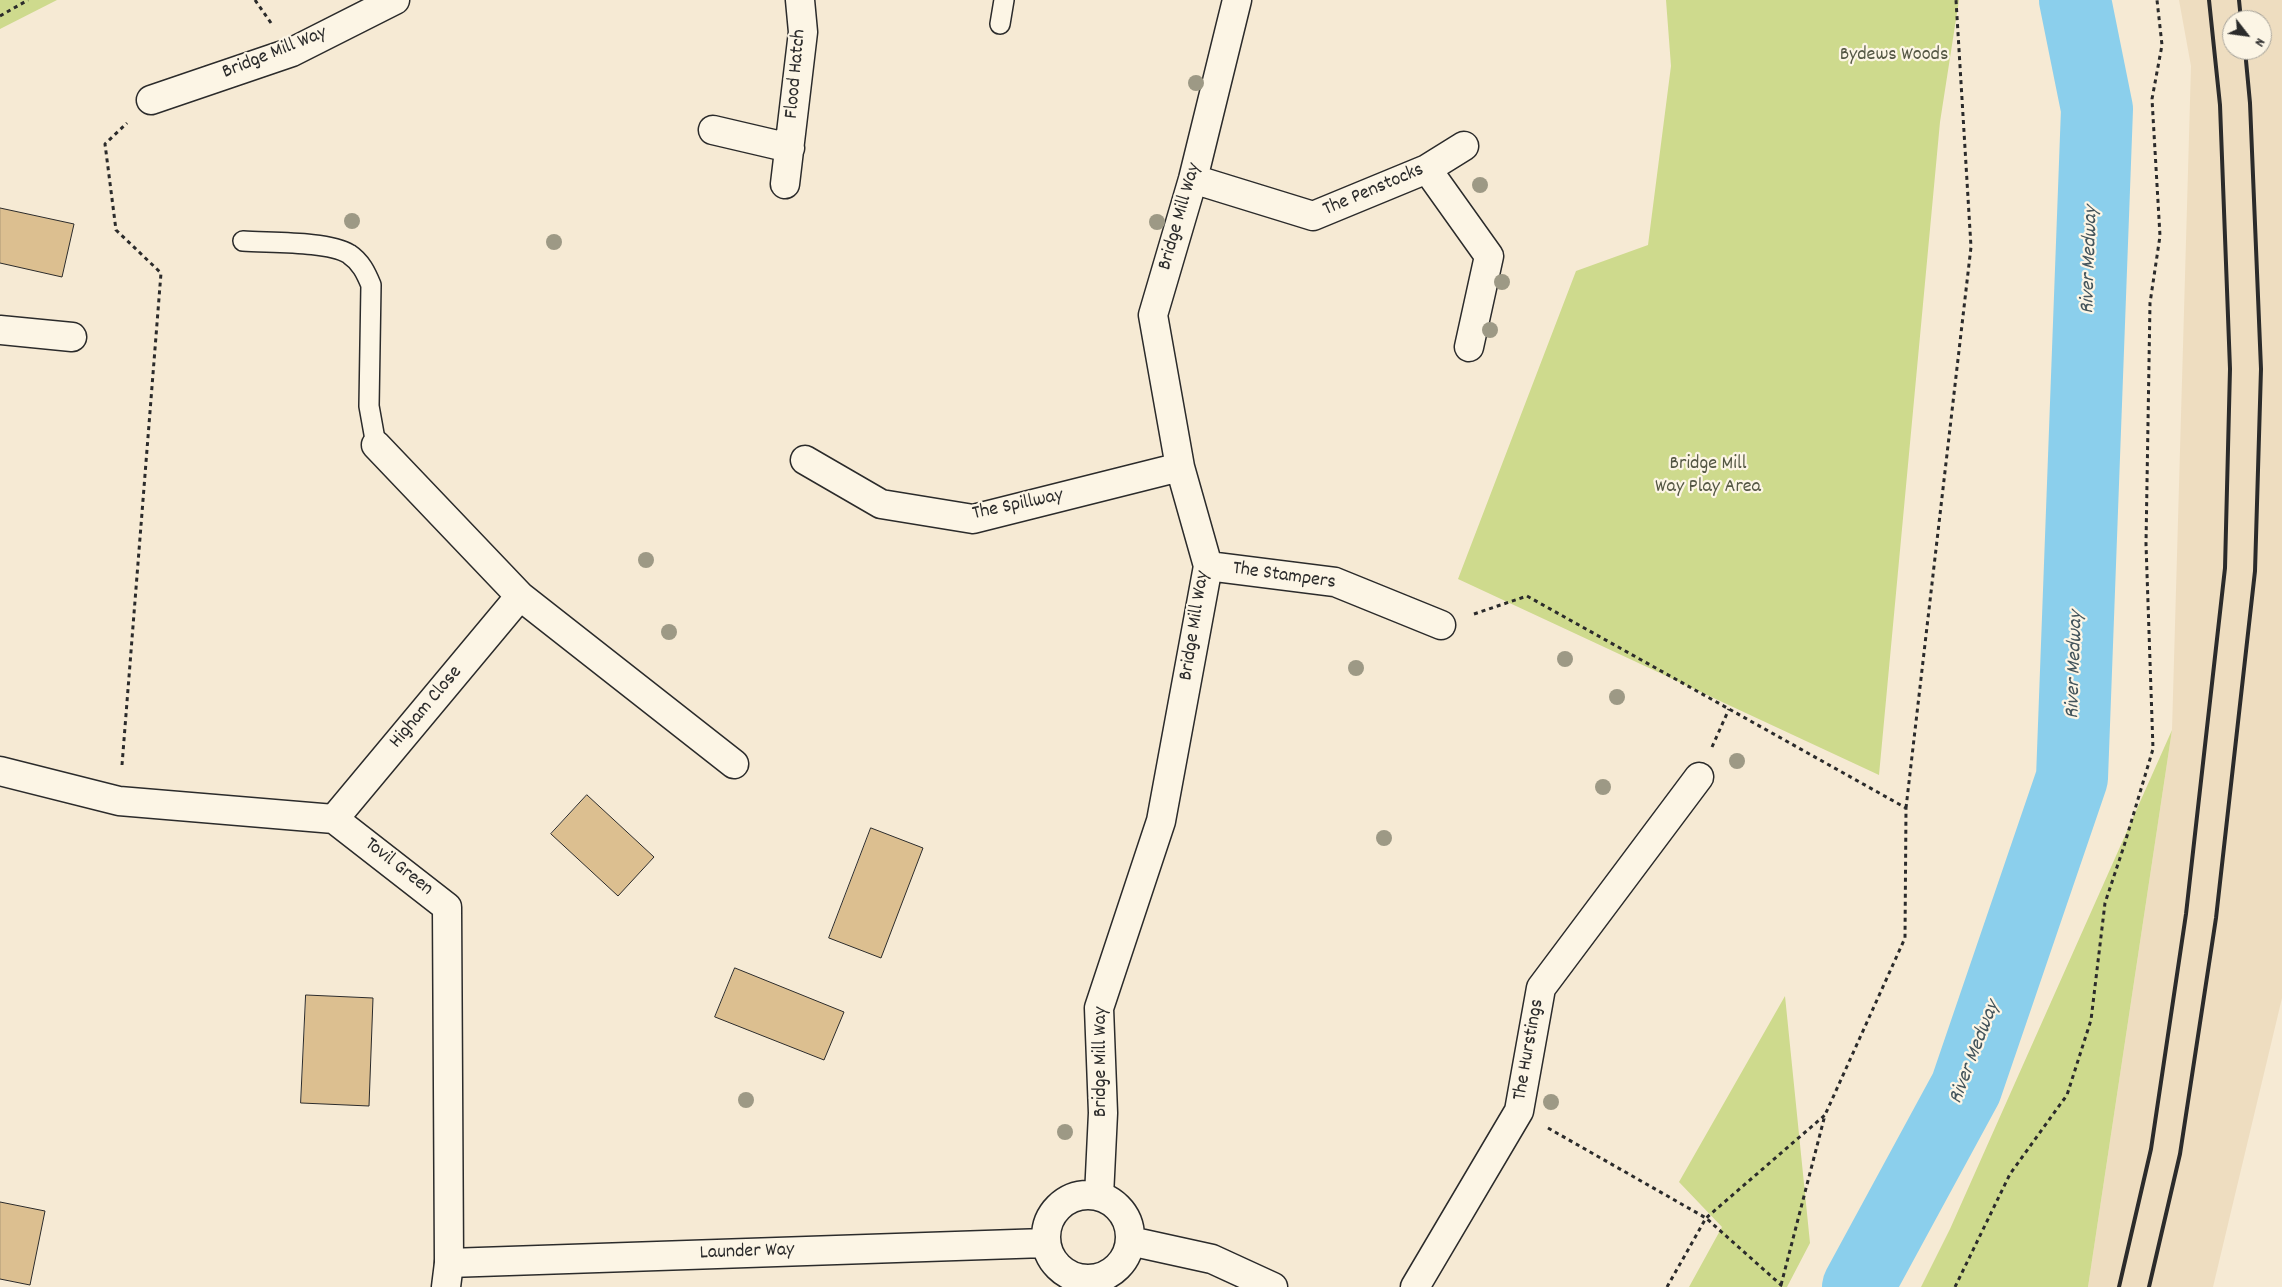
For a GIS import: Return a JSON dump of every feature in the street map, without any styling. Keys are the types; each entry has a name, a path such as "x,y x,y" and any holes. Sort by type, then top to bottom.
{"street":[{"name":"Bridge Mill Way","path":"151,100 292,52 395,0"},
{"name":"Flood Hatch","path":"785,184 803,32 800,0"},
{"name":"Bridge Mill Way","path":"1099,1196 1103,1113 1100,1008 1161,821 1208,566 1180,467 1153,315 1193,179 1237,0"},
{"name":"Flood Hatch","path":"713,130 790,148"},
{"name":"The Penstocks","path":"1193,179 1314,216 1427,170 1464,146"},
{"path":"1427,170 1489,256 1468,347"},
{"path":"0,330 72,337"},
{"path":"376,445 520,596 734,764"},
{"name":"The Spillway","path":"805,460 881,504 973,519 1180,467"},
{"name":"The Stampers","path":"1208,566 1335,582 1441,626"},
{"name":"Higham Close","path":"334,819 520,596"},
{"path":"0,771 119,801 334,819"},
{"name":"The Hurstings","path":"1415,1287 1519,1112 1541,988 1699,777"},
{"name":"Tovil Green","path":"334,819 448,907 448,1275"},
{"path":"1084,1195 1099,1196 1112,1202 1123,1212 1129,1226 1130,1241 1127,1255 1119,1267 1108,1276 1081,1283 1057,1268 1049,1256 1045,1243 1046,1230 1050,1217 1058,1206 1070,1198 1084,1195"},
{"path":"1130,1241 1212,1259 1273,1287"},
{"name":"Launder Way","path":"448,1275 1045,1243"}],"lane":[{"path":"1000,24 1004,0"},
{"path":"243,241 326,246 349,254 364,267 371,285 369,406 376,445"}],"path":[{"path":"0,16 28,0"},
{"path":"1519,1112 1706,1218 1780,1286 1825,1115 1905,938 1906,808 1971,247 1956,0"},
{"path":"1955,1287 2010,1174 2067,1095 2091,1020 2105,903 2153,749 2146,544 2150,303 2160,236 2152,99 2162,45 2157,0"},
{"path":"119,801 161,273 116,230 104,144 151,100"},
{"path":"1441,626 1527,596 1906,808"},
{"path":"1667,1287 1706,1218 1825,1115"}],"shaded area":[{"path":"2179,0 2282,0 2282,998 2213,1287 2088,1287 2172,730 2191,66"}],"green space":[{"path":"0,0 57,0 0,29"},
{"name":"Bridge Mill Way Play Area","path":"1666,0 1959,0 1940,122 1879,775 1458,579 1576,271 1648,245 1671,66"},
{"path":"2172,730 2088,1287 1921,1287 1950,1229"},
{"path":"1785,996 1810,1243 1787,1287 1689,1287 1722,1227 1679,1182"}],"building":[{"path":"0,208 74,224 62,277 0,263"},
{"path":"587,795 654,857 618,896 551,834"},
{"path":"871,828 923,848 881,958 829,938"},
{"path":"735,968 844,1012 824,1060 715,1017"},
{"path":"306,995 373,998 369,1106 301,1103"},
{"path":"0,1202 45,1211 30,1285 0,1279"}],"waterway":[{"name":"River Medway","path":"1858,1287 1966,1088 2072,778 2097,109 2075,0"}],"railway":[{"path":"2119,1287 2151,1149 2186,914 2225,568 2230,369 2220,105 2209,0"},
{"path":"2239,0 2240,10"},
{"path":"2149,1287 2180,1154 2216,918 2255,571 2261,369 2250,103 2246,60"}],"park label":[{"name":"Bydews Woods","path":"1894,56"}]}
